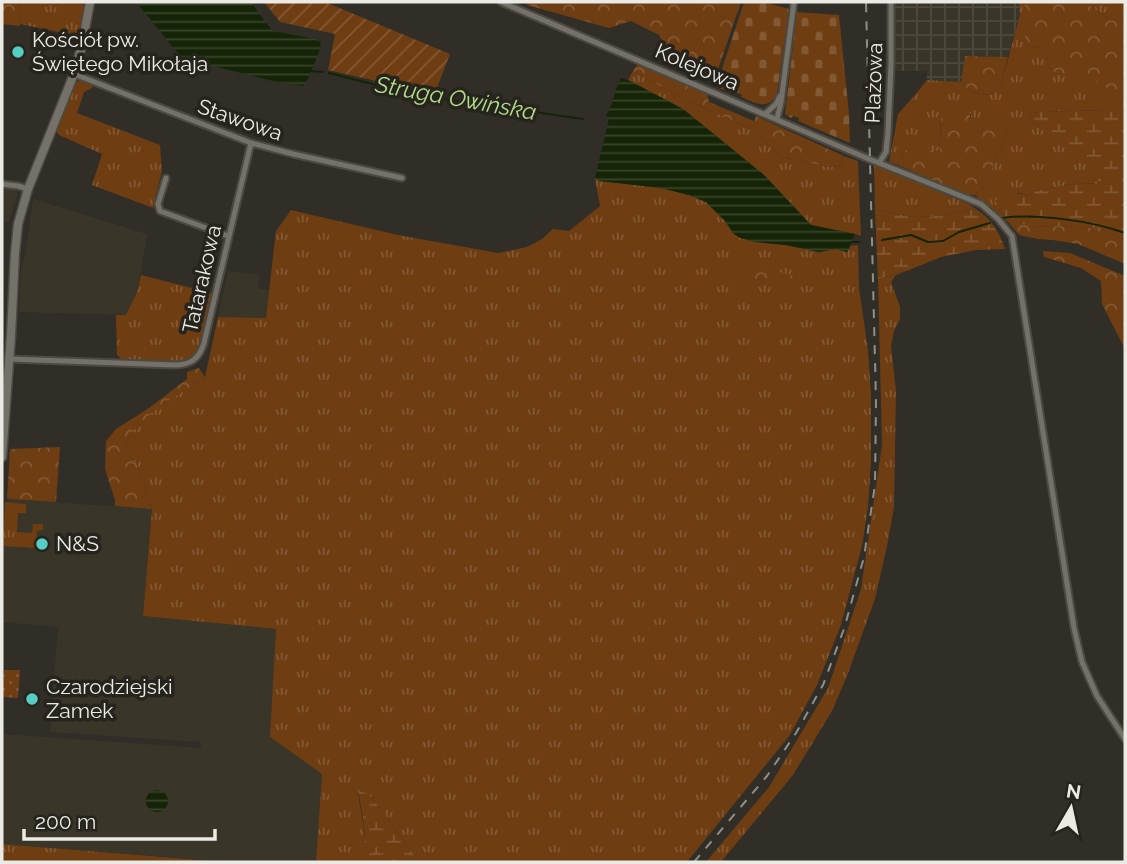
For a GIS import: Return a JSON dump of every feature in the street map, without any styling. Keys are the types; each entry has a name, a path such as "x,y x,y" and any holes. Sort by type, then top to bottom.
{"main road":[{"path":"2,457 19,218 74,74 90,2"}],"street":[{"name":"Kolejowa","path":"501,2 981,204 998,219 1012,236 1074,628 1082,662 1097,696 1125,739"},
{"path":"777,119 794,2"},
{"name":"Plażowa","path":"880,163 886,152 888,132 891,2"},
{"name":"Stawowa","path":"74,74 251,143 402,178"},
{"path":"765,114 782,94"},
{"name":"Tatarakowa","path":"9,359 174,365 190,363 197,358 202,349 251,143"},
{"path":"166,177 159,199 160,211 228,236"},
{"path":"2,184 28,189"}],"shaded area":[{"path":"136,2 251,2 273,31 316,39 321,47 303,86 273,81 185,59"},
{"path":"893,2 1019,2 1020,15 1008,57 965,56 961,82 927,80 927,71 895,71"},
{"path":"621,78 683,109 764,175 811,225 855,234 847,252 836,249 819,252 740,238 706,202 661,188 600,181 595,178 609,118 606,115"},
{"path":"2,188 15,189 18,194 9,222 2,221"},
{"path":"33,199 147,234 138,290 126,315 19,312 21,269"},
{"path":"228,271 259,275 258,288 269,290 266,318 218,317"},
{"path":"7,499 152,509 143,616 277,629 270,737 322,774 316,862 230,862 2,844 2,734 201,748 201,742 50,732 58,627 2,622 2,555"},
{"path":"153,790 161,790 168,797 168,805 161,812 153,812 146,805 146,797"}],"green space":[{"path":"2,2 21,2 20,26 2,24"},
{"path":"21,2 85,2 79,34 77,36 20,24"},
{"path":"264,2 325,2 450,54 435,93 328,70 335,34 280,22"},
{"path":"528,2 741,2 714,81 675,66 659,35 631,21 609,28 527,5"},
{"path":"744,2 763,2 789,9 777,94 765,104 716,87"},
{"path":"1019,2 1025,2 1025,46 1038,48 1047,54 1049,67 1055,73 1085,76 1102,83 1117,99 1125,118 1107,110 1028,114 1043,130 1083,153 1098,166 1098,184 1080,183 1034,191 1030,195 1018,193 999,209 1009,223 975,195 984,186 1007,134 1005,126 987,123 981,132 974,131 971,114 941,113 940,150 903,152 898,165 889,162 898,114 927,80 961,82 967,89 990,95 1001,85 1020,15"},
{"path":"1025,2 1090,2 1090,6 1109,19 1125,23 1125,115 1113,94 1098,82 1055,73 1049,67 1047,54 1038,48 1025,46"},
{"path":"1090,2 1125,2 1125,23 1109,19 1090,6"},
{"path":"797,12 839,15 850,143 785,114"},
{"path":"965,56 1008,57 1001,85 990,95 967,89 961,82"},
{"path":"638,64 707,92 709,102 754,121 756,116 844,156 839,167 781,157 750,128 684,99 633,71"},
{"path":"633,71 684,99 750,128 781,157 839,167 844,156 858,161 861,236 811,225 764,175 683,109 628,80"},
{"path":"82,80 93,86 84,92 77,113 160,145 162,171 153,208 92,185 102,154 59,135 56,130 75,83"},
{"path":"948,106 968,108 974,131 981,132 987,123 993,120 1005,126 1007,134 984,186 975,195 964,194 898,165 903,152 913,147 926,146 933,152 940,150 941,113"},
{"path":"1107,110 1125,118 1125,240 1096,228 1031,227 1016,221 1009,223 995,200 1008,195 1030,195 1034,191 1080,183 1098,184 1098,166 1080,151 1043,130 1028,114"},
{"path":"874,165 976,209 922,217 875,210"},
{"path":"595,178 689,195 706,202 734,234 755,242 819,252 836,249 847,252 851,246 858,245 859,288 871,396 868,507 862,546 841,625 817,685 790,735 687,862 419,862 372,798 358,789 365,835 359,862 316,862 322,774 270,737 276,629 143,616 152,509 138,466 124,448 129,436 147,416 205,377 218,317 266,318 276,231 291,210 398,235 498,253 527,247 553,229 569,231 600,206"},
{"path":"976,209 994,226 1005,249 976,250 941,257 878,279 875,210 922,217"},
{"path":"1016,220 1031,227 1097,228 1125,240 1125,264 1078,244 1019,235 1009,223"},
{"path":"1043,251 1070,253 1125,276 1125,349 1102,304 1101,281 1081,268 1044,257"},
{"path":"746,263 794,276 811,286 743,282 733,273"},
{"path":"909,270 896,275 891,282 900,307 900,319 891,346 896,390 894,507 875,599 832,711 793,775 721,862 706,862 769,787 828,688 861,589 882,445 878,279"},
{"path":"141,275 212,293 202,340 195,356 190,360 177,363 148,362 123,360 117,355 116,315 126,315 138,290"},
{"path":"199,368 205,377 147,417 129,437 124,448 138,466 152,509 115,506 105,469 106,441 116,429 187,379 187,372"},
{"path":"60,447 56,502 7,499 10,449"},
{"path":"5,502 26,504 26,513 18,513 17,532 32,533 33,524 43,524 43,530 37,531 36,548 3,546"},
{"path":"4,670 20,670 18,698 2,697"},
{"path":"358,789 372,798 419,862 359,862 365,836"},
{"path":"2,844 225,862 2,862"}],"waterway":[{"name":"Struga Owińska","path":"310,71 323,72"},
{"name":"Struga Owińska","path":"329,73 415,95 583,119"},
{"name":"Struga Owińska","path":"1002,218 1064,219 1125,233"},
{"path":"882,240 911,235 928,242 943,241 959,232 990,223"},
{"path":"851,242 860,242"}],"railway":[{"path":"694,862 767,776 796,733 823,685 844,629 864,557 875,485 876,401 866,2"}],"place":[{"name":"Kościół pw. Świętego Mikołaja","path":"18,52"},
{"name":"N&S","path":"42,544"},
{"name":"Czarodziejski Zamek","path":"32,699"}]}
